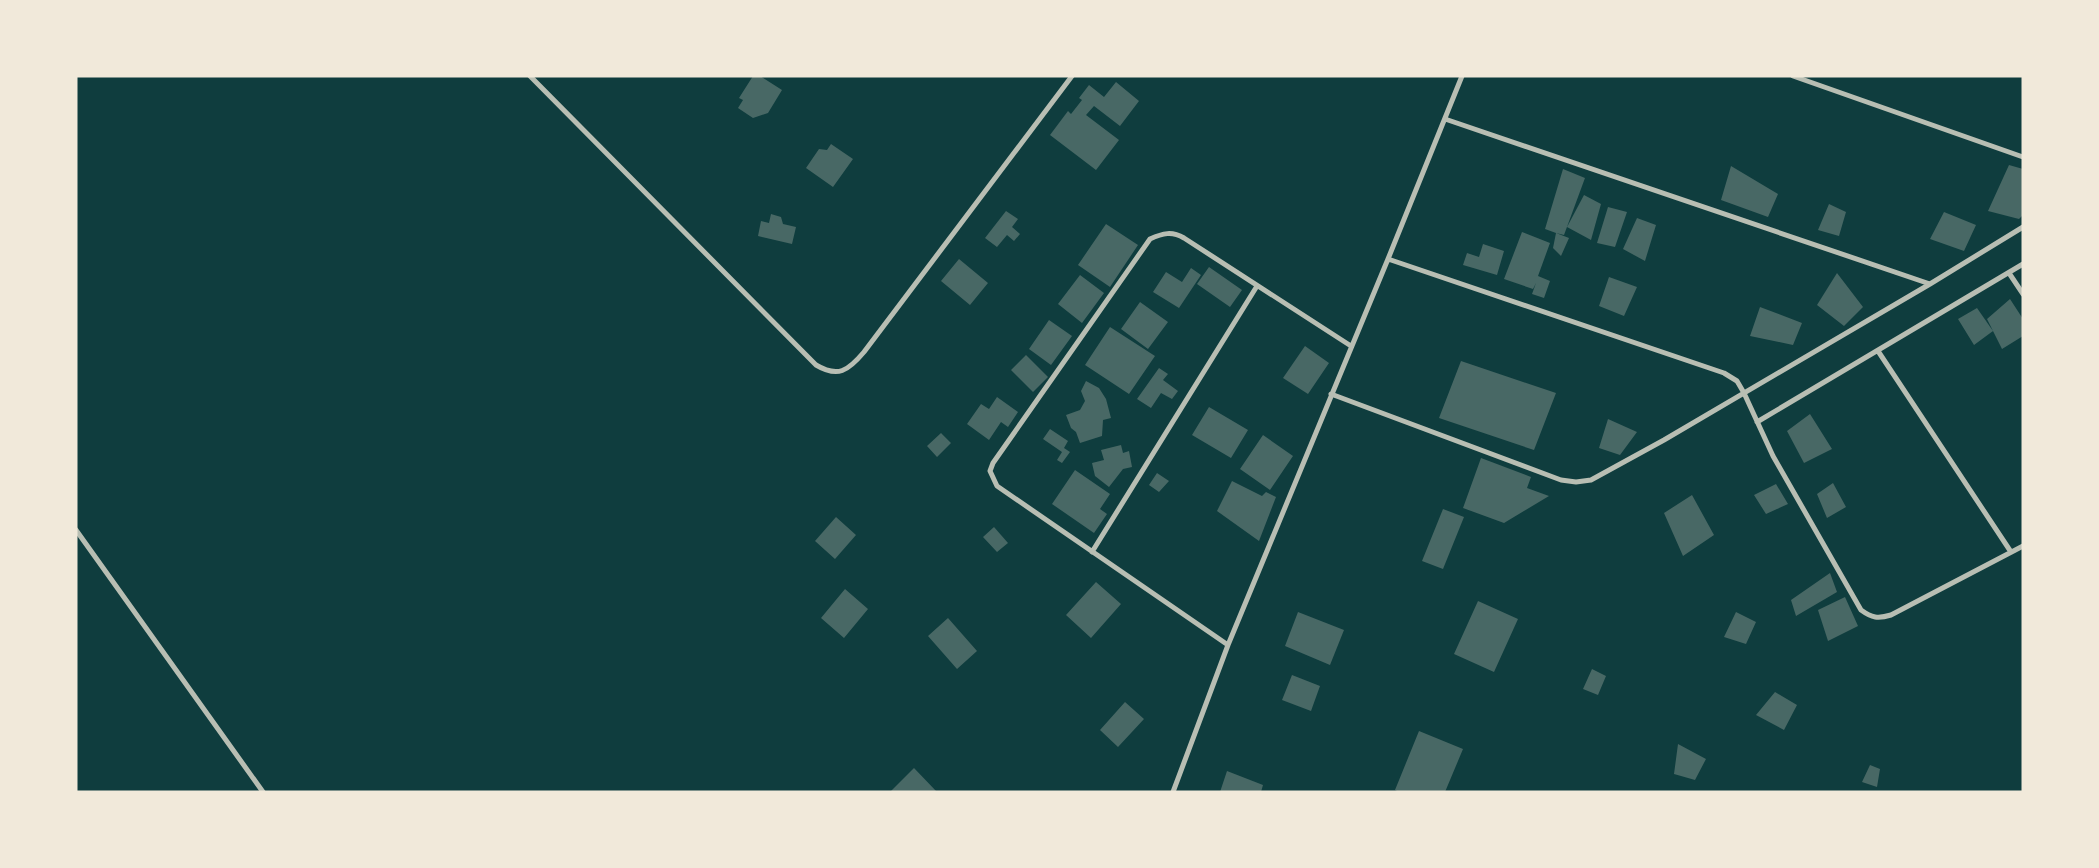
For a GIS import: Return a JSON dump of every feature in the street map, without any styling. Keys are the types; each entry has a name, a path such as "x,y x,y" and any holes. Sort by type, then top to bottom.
{"street":[{"path":"530,76 816,365 829,372 840,372 853,365 864,352 1072,76"},
{"path":"1173,792 1228,645 1462,76"},
{"path":"1793,76 2023,157"},
{"path":"1445,119 1930,284"},
{"path":"1331,394 1561,480 1576,482 1591,480 1664,440 1930,284 2023,227"},
{"path":"1228,645 997,486 990,472 993,463 1150,239 1162,233 1175,233 1351,346"},
{"path":"1388,259 1724,373 1737,381 1778,465 1862,610 1870,617 1881,618 1891,615 2023,546"},
{"path":"1757,422 2023,264"},
{"path":"2009,273 2023,294"},
{"path":"1092,552 1257,286"},
{"path":"1878,351 2011,552"},
{"path":"76,530 263,792"}],"building":[{"path":"753,76 760,76 782,90 768,113 753,118 738,108 743,100 739,98"},
{"path":"1116,82 1139,101 1120,126 1094,106 1086,115 1119,140 1096,170 1050,135 1068,111 1071,114 1082,100 1079,98 1089,85 1104,97"},
{"path":"831,144 853,159 833,187 806,168 819,149 827,150"},
{"path":"2009,165 2023,169 2023,215 2019,219 1988,211"},
{"path":"1731,166 1778,194 1768,217 1721,200"},
{"path":"1563,169 1585,178 1564,235 1545,229"},
{"path":"1584,195 1601,204 1591,240 1567,227"},
{"path":"1829,204 1846,212 1839,236 1818,230"},
{"path":"1608,207 1627,212 1615,247 1597,243"},
{"path":"1006,211 1018,219 1012,227 1020,234 1014,241 1007,235 997,247 985,238"},
{"path":"1944,212 1976,225 1964,251 1930,239"},
{"path":"771,214 781,217 783,224 796,227 792,244 758,236 761,221 769,223"},
{"path":"1637,218 1656,225 1645,261 1623,249"},
{"path":"1106,224 1138,245 1110,287 1078,265"},
{"path":"1522,232 1550,243 1538,276 1550,281 1544,298 1532,294 1536,283 1533,289 1504,279"},
{"path":"1556,233 1569,238 1561,256 1553,248"},
{"path":"1483,244 1504,251 1497,275 1463,265 1467,253 1479,257"},
{"path":"959,259 988,283 970,305 941,281"},
{"path":"1209,267 1242,290 1230,307 1197,284"},
{"path":"1191,268 1201,275 1179,308 1153,292 1166,272 1182,282"},
{"path":"1837,273 1863,307 1844,326 1817,305"},
{"path":"1080,275 1104,293 1082,323 1058,304"},
{"path":"1609,277 1637,287 1624,316 1599,306"},
{"path":"2010,299 2023,319 2023,336 2002,349 1987,319"},
{"path":"1140,302 1168,322 1148,349 1121,329"},
{"path":"1760,307 1802,323 1793,345 1750,336"},
{"path":"1977,308 1993,331 1974,345 1958,319"},
{"path":"1049,320 1072,336 1051,365 1029,349"},
{"path":"1110,327 1155,356 1129,394 1085,365"},
{"path":"1305,346 1329,363 1308,394 1283,378"},
{"path":"1026,355 1048,377 1033,392 1011,370"},
{"path":"1461,361 1556,393 1534,450 1439,418"},
{"path":"1159,368 1168,374 1163,380 1178,391 1172,399 1161,393 1151,408 1137,399"},
{"path":"1086,381 1099,388 1106,399 1111,418 1103,420 1102,436 1080,443 1066,415 1080,410 1085,401 1081,391"},
{"path":"997,397 1018,412 1008,427 1001,422 989,440 967,424 981,404 989,409"},
{"path":"1209,407 1248,430 1231,458 1192,435"},
{"path":"1810,414 1832,449 1804,463 1787,431"},
{"path":"1608,419 1637,432 1620,455 1599,448"},
{"path":"1050,429 1068,441 1064,448 1070,452 1062,463 1057,460 1062,452 1043,439"},
{"path":"941,433 951,443 937,457 927,446"},
{"path":"1263,435 1293,456 1270,490 1240,469"},
{"path":"1121,445 1123,453 1129,451 1132,467 1123,469 1109,487 1095,476 1092,463 1104,460 1101,450"},
{"path":"1481,458 1531,477 1527,488 1549,496 1504,523 1463,508"},
{"path":"1075,470 1110,494 1100,509 1107,514 1094,533 1052,504"},
{"path":"1157,473 1169,481 1159,492 1149,485"},
{"path":"1232,481 1262,496 1266,492 1276,497 1259,541 1217,511"},
{"path":"1833,483 1846,507 1827,518 1817,494"},
{"path":"1776,484 1788,504 1766,514 1754,495"},
{"path":"1692,495 1714,535 1683,556 1664,513"},
{"path":"1443,509 1464,517 1443,569 1422,561"},
{"path":"836,517 856,535 835,559 815,541"},
{"path":"994,527 1008,543 997,552 983,537"},
{"path":"1830,573 1837,592 1796,616 1791,600"},
{"path":"1096,582 1121,604 1091,638 1066,615"},
{"path":"845,589 868,609 844,638 821,618"},
{"path":"1845,597 1858,626 1828,641 1818,610"},
{"path":"1478,601 1518,619 1494,672 1454,654"},
{"path":"1298,612 1344,630 1330,665 1285,646"},
{"path":"1736,612 1756,622 1746,644 1724,637"},
{"path":"948,618 977,651 957,669 928,636"},
{"path":"1592,669 1606,676 1598,695 1583,689"},
{"path":"1292,675 1320,686 1311,711 1282,700"},
{"path":"1775,692 1797,705 1784,730 1756,715"},
{"path":"1125,702 1144,719 1118,747 1100,730"},
{"path":"1419,731 1463,749 1445,792 1399,792 1395,790"},
{"path":"1678,744 1706,759 1695,780 1674,774"},
{"path":"1870,765 1880,769 1877,787 1862,782"},
{"path":"914,768 937,792 890,792"},
{"path":"1227,771 1263,785 1261,792 1220,792"}]}
